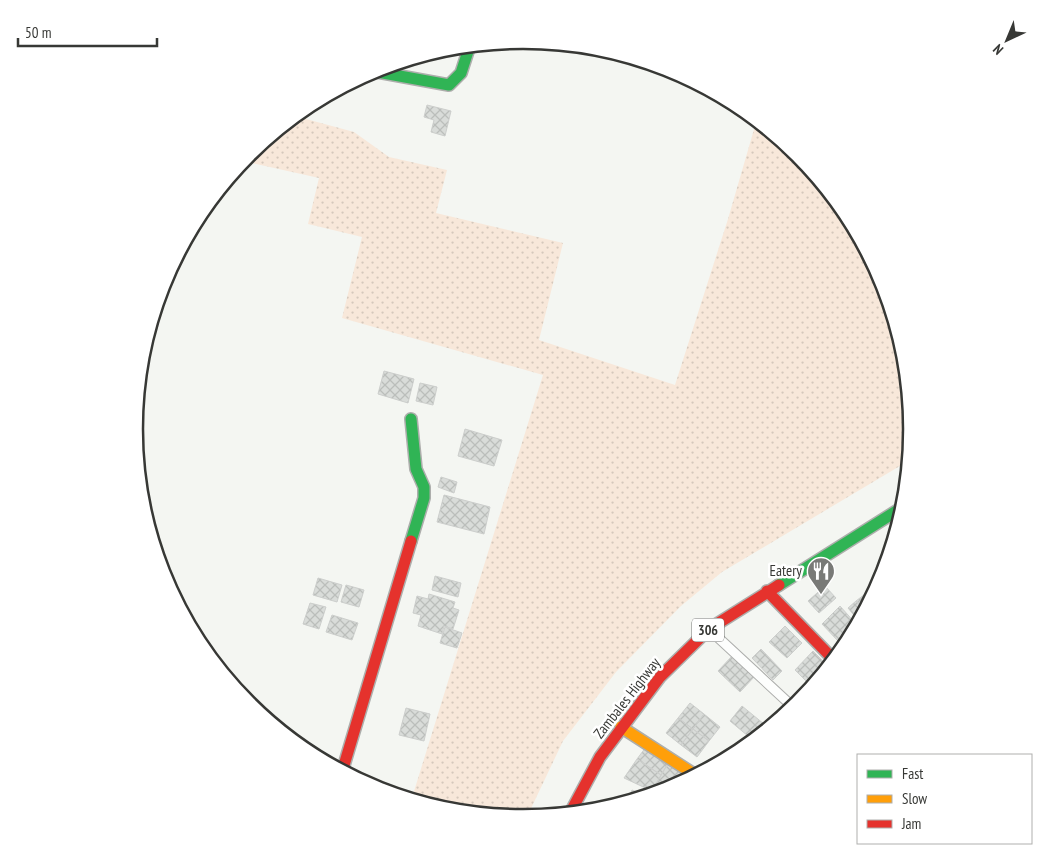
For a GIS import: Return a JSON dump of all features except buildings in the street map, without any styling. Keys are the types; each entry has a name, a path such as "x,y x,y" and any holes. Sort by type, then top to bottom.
{"street":[{"path":"388,74 449,85 459,78 464,70 468,53"},
{"path":"344,765 424,498 424,487 416,469 411,419"},
{"name":"Zambales Highway","path":"573,807 600,757 660,676 709,629 895,512"},
{"path":"767,591 829,656"},
{"path":"621,727 690,772"}],"lane":[{"path":"709,629 789,703"}],"shaded area":[{"path":"304,118 354,132 389,157 447,170 436,213 563,243 539,340 675,385 728,219 755,127 793,160 826,198 865,261 884,307 897,355 901,380 904,430 902,465 722,572 681,606 616,672 563,741 530,810 474,807 413,794 543,375 342,318 362,237 308,224 319,178 251,163 272,143"}],"traffic: fast":[{"path":"388,74 449,85 461,73 467,53"},
{"path":"411,419 416,469 424,487 424,498 411,541"},
{"path":"779,585 895,512"}],"traffic: slow":[{"path":"621,727 690,772"}],"traffic: jam":[{"path":"344,765 411,541"},
{"path":"573,807 600,757 660,677 709,629 779,585"},
{"path":"767,591 830,656"}],"place":[{"name":"Eatery","path":"821,595"}]}
